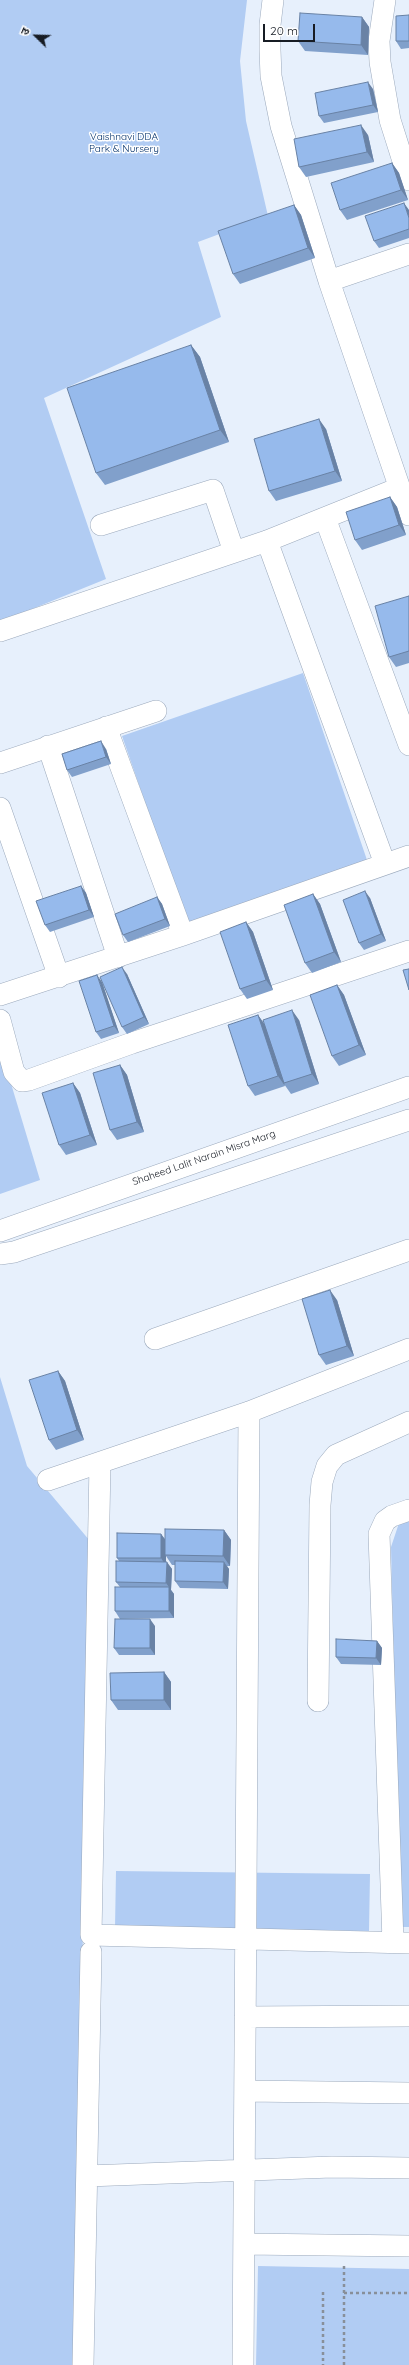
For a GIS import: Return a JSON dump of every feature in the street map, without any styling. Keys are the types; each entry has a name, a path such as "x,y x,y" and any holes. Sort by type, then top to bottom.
{"street":[{"path":"274,0 270,25 271,76 280,126 329,281 409,515"},
{"path":"385,0 379,41 380,62 390,120 409,180"},
{"path":"329,281 409,254"},
{"path":"0,631 267,541 399,488"},
{"path":"101,525 213,490 234,552"},
{"path":"324,518 409,745"},
{"path":"267,541 385,864"},
{"path":"0,763 156,711"},
{"path":"106,727 183,935"},
{"path":"48,746 118,957"},
{"path":"0,808 59,976"},
{"path":"0,995 183,935 409,856"},
{"path":"0,1020 14,1072 22,1081 29,1080 132,1043 409,951"},
{"name":"Shaheed Lalit Narain Misra Marg","path":"0,1231 409,1087"},
{"path":"0,1254 14,1252 409,1120"},
{"path":"155,1339 409,1250"},
{"path":"48,1480 249,1412 409,1349"},
{"path":"244,2365 245,1939 249,1412"},
{"path":"318,1702 320,1505 322,1482 327,1466 336,1455 409,1422"},
{"path":"100,1463 91,1935 401,1943 379,1534 385,1521 392,1516 409,1510"},
{"path":"83,2365 91,1952"},
{"path":"245,2017 409,2016"},
{"path":"245,2091 409,2092"},
{"path":"87,2176 332,2167 409,2168"},
{"path":"244,2244 409,2246"}],"path":[{"path":"344,2245 344,2365"},
{"path":"323,2292 323,2365"},
{"path":"344,2293 409,2293"}],"green space":[{"name":"Vaishnavi DDA Park & Nursery","path":"0,0 247,0 240,61 246,121 268,216 198,242 221,317 44,398 106,579 0,622"},
{"path":"303,673 367,860 187,923 122,736"},
{"path":"0,1047 40,1180 0,1194"},
{"path":"0,1377 27,1466 90,1541 75,2365 0,2365"},
{"path":"409,1521 409,1927 400,1927 391,1547 399,1523"},
{"path":"116,1871 370,1874 369,1931 115,1928"},
{"path":"258,2266 409,2269 409,2365 256,2365"}],"building":[{"path":"300,13 362,17 361,45 298,41"},
{"path":"409,15 409,41 396,41 396,16"},
{"path":"368,82 373,105 319,116 315,93"},
{"path":"361,125 367,152 299,167 294,139"},
{"path":"392,163 401,190 340,210 331,183"},
{"path":"404,203 409,218 409,229 374,241 365,216"},
{"path":"294,205 308,248 233,274 218,231"},
{"path":"191,345 220,430 96,473 67,388"},
{"path":"319,419 335,471 269,491 254,439"},
{"path":"390,497 399,525 355,540 346,512"},
{"path":"409,596 409,651 389,657 375,606"},
{"path":"101,741 106,757 67,770 62,754"},
{"path":"81,886 89,910 45,925 36,901"},
{"path":"365,891 381,934 359,943 343,900"},
{"path":"313,894 334,952 305,963 284,905"},
{"path":"157,897 165,919 123,935 115,914"},
{"path":"246,922 266,980 240,989 220,932"},
{"path":"122,967 144,1017 122,1027 100,977"},
{"path":"409,969 409,990 403,970"},
{"path":"97,975 114,1026 96,1032 79,981"},
{"path":"337,985 359,1045 332,1056 310,995"},
{"path":"292,1010 312,1074 284,1083 263,1020"},
{"path":"258,1015 278,1076 248,1086 228,1025"},
{"path":"120,1065 137,1122 110,1130 93,1073"},
{"path":"73,1083 90,1135 59,1145 42,1093"},
{"path":"330,1290 347,1346 319,1355 302,1299"},
{"path":"58,1371 77,1430 49,1440 29,1380"},
{"path":"165,1529 224,1530 223,1556 165,1555"},
{"path":"117,1533 161,1534 161,1558 117,1558"},
{"path":"116,1561 167,1562 166,1583 116,1582"},
{"path":"175,1561 224,1562 223,1582 175,1581"},
{"path":"115,1587 169,1587 169,1611 115,1611"},
{"path":"115,1619 150,1619 150,1648 114,1648"},
{"path":"336,1639 377,1641 376,1658 336,1657"},
{"path":"164,1672 164,1700 111,1700 110,1673"}]}
